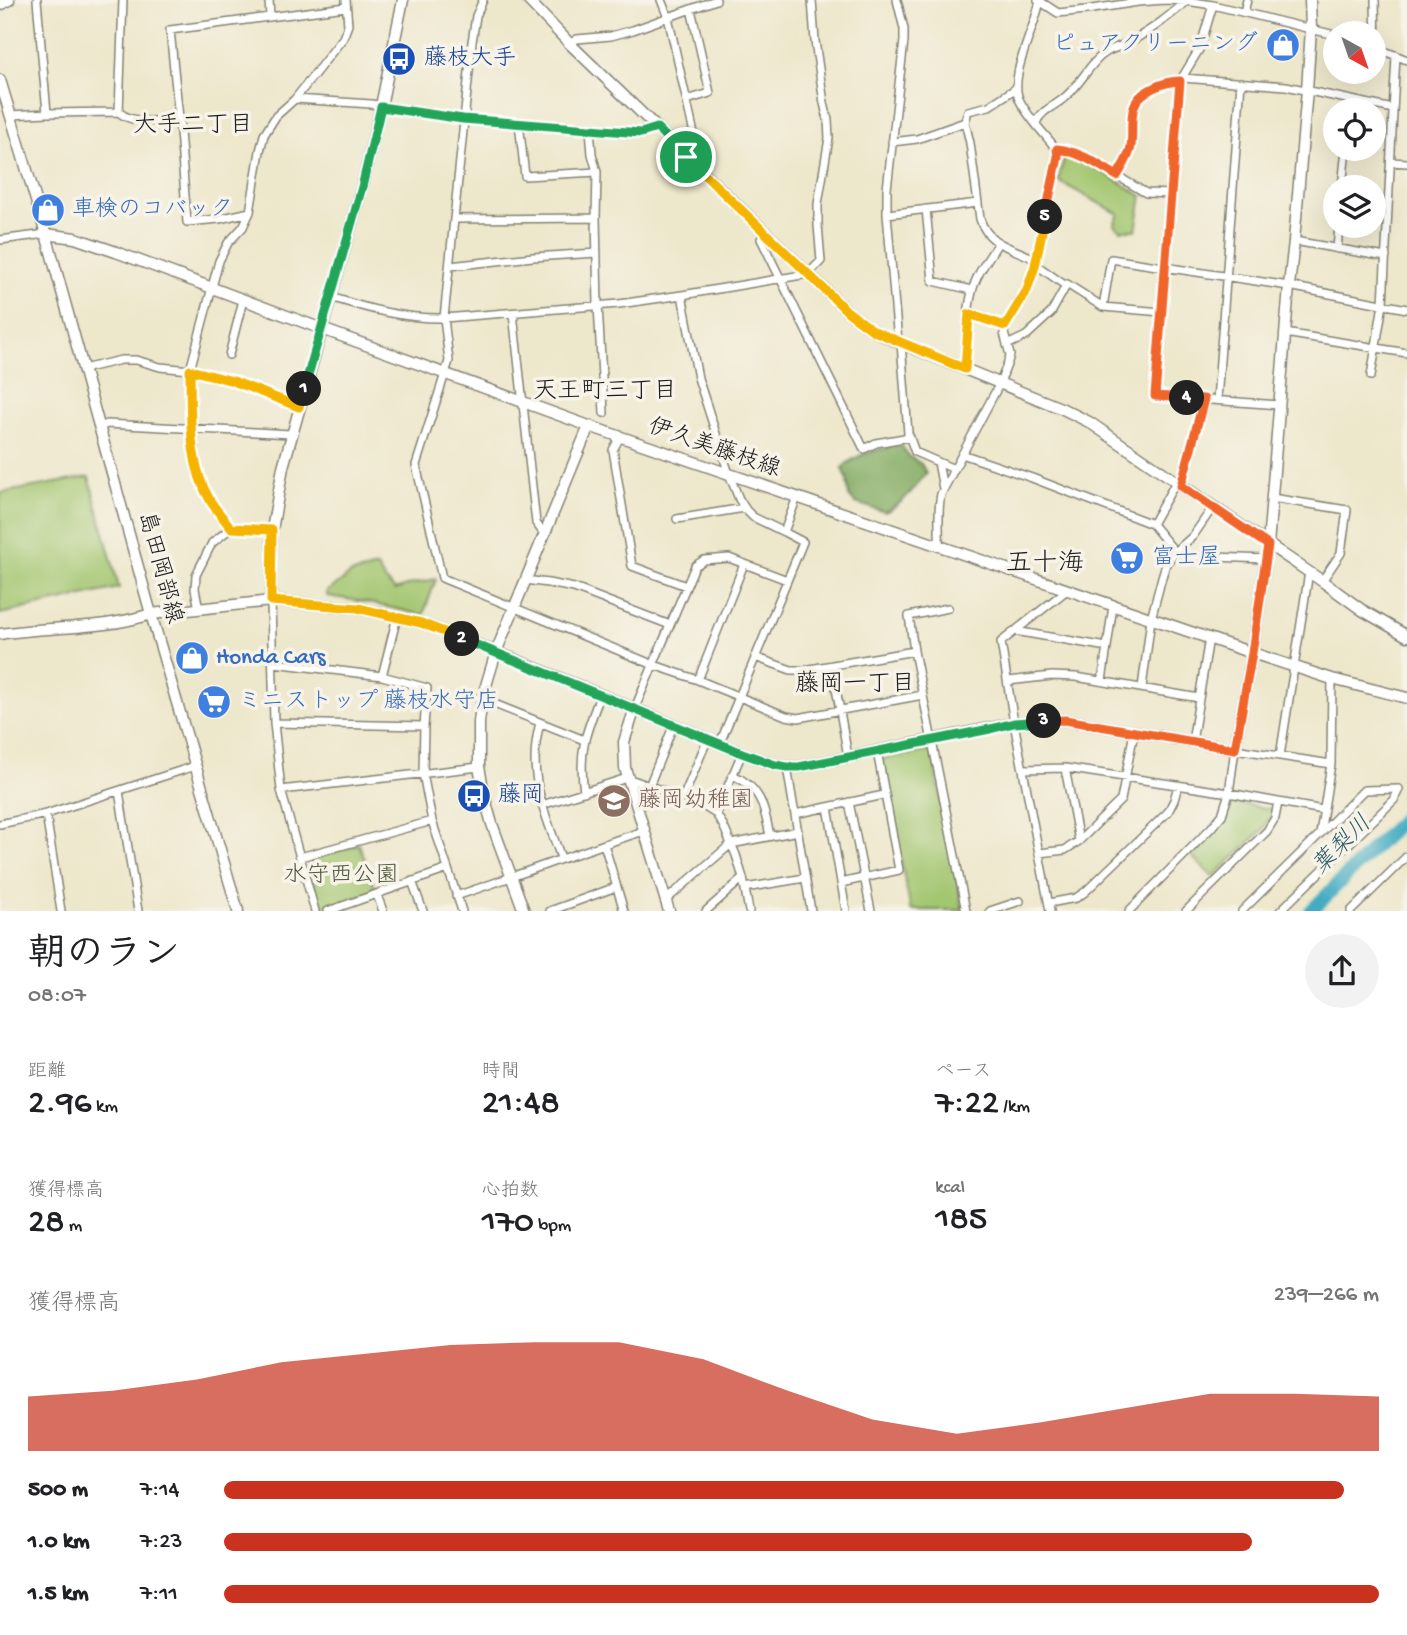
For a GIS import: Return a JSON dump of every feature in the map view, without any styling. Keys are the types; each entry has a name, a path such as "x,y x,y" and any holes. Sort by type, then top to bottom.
{"main road":[{"path":"0,5 9,0"},
{"path":"271,601 272,530 281,476 362,187 403,0"},
{"path":"528,0 765,233 848,312 874,331 1089,422 1362,610 1407,636"},
{"path":"0,634 134,620 151,614 271,601 358,608 421,623 742,753 787,767 799,767 1014,723 1065,720 1235,749 1268,545 1307,90 1310,0"},
{"path":"0,80 47,234"},
{"name":"伊久美藤枝線","path":"47,234 75,238 589,426 939,547 1294,668 1407,698"},
{"name":"島田岡部線","path":"47,234 151,614 238,911"},
{"path":"524,911 485,799 479,767 482,699 496,652 589,426"},
{"path":"635,708 624,742 627,778 668,905"}],"street":[{"path":"37,0 47,113"},
{"path":"119,112 123,0"},
{"path":"269,0 270,17"},
{"path":"482,0 476,16 463,119 444,318 449,361 415,465 442,578 786,716 798,718 923,695"},
{"path":"661,0 668,17 695,138 686,157"},
{"path":"570,44 577,39 611,36 716,0"},
{"path":"331,297 368,309 444,318 682,295 808,274 821,261 818,204 829,138 812,0"},
{"path":"897,0 904,41 887,189 887,214 908,433 915,452 954,469"},
{"path":"1244,12 1247,0"},
{"path":"1375,0 1375,21"},
{"path":"939,547 938,508 943,491 1000,383 1008,362 1010,355 1004,333 1005,326 1027,290 1036,262 1058,157 1057,149 1018,99 1016,89 1018,71 1039,1 1058,13 1138,2 1186,2 1213,5 1323,32"},
{"path":"1036,123 1040,115 1076,87 1087,70 1108,52 1157,26 1186,2"},
{"path":"231,528 211,502 197,472 191,428 190,370 219,261 228,243 243,227 250,212 264,135 276,116 295,99 343,38 348,25 346,4 170,30 187,222 250,212"},
{"path":"1213,5 1200,48 1181,80 1155,396 1280,404"},
{"path":"687,100 710,93 691,9"},
{"path":"1386,51 1407,60"},
{"path":"1371,376 1383,304 1396,55"},
{"path":"1117,176 1131,148 1134,104 1156,87 1170,81 1286,86 1345,98"},
{"path":"1217,400 1241,82"},
{"path":"1016,89 989,106 968,111 965,122 983,229 993,240 1036,262 1066,286 1067,284 1103,306 1162,312"},
{"path":"295,99 371,104 463,119 641,133 657,128"},
{"path":"1386,107 1393,109"},
{"path":"11,115 119,112 124,117 147,121 179,118"},
{"path":"892,142 916,139 965,122"},
{"path":"519,123 524,176 597,172"},
{"path":"590,129 597,172 598,305 604,413"},
{"path":"1057,149 1092,161 1146,193 1171,194"},
{"path":"1391,162 1407,163"},
{"path":"887,214 978,203"},
{"path":"926,209 933,281 972,290"},
{"path":"454,219 596,218"},
{"path":"765,233 761,239 864,449 876,443 910,437"},
{"path":"0,240 47,234"},
{"path":"1337,249 1338,238"},
{"path":"1294,242 1386,257"},
{"path":"965,369 972,290 998,243"},
{"path":"450,266 597,253"},
{"path":"1103,306 1111,259 1289,286 1407,309"},
{"path":"1007,345 1026,336 1051,313 1066,286"},
{"path":"682,295 698,378 729,474 744,508 753,517 803,542 720,743"},
{"path":"229,355 243,300"},
{"path":"513,313 536,523 545,535"},
{"path":"969,314 1005,326"},
{"path":"1285,333 1407,353"},
{"path":"83,369 121,360 136,360 233,381 299,407"},
{"path":"1152,524 1179,484 1204,399"},
{"path":"100,427 107,424 292,434"},
{"path":"620,437 613,450 632,566 686,586"},
{"path":"962,454 1152,524 1175,552 1189,556 1266,559"},
{"path":"938,462 943,491"},
{"path":"784,532 797,497"},
{"path":"1272,498 1347,510 1341,553 1322,581"},
{"path":"1142,688 1151,619 1167,564 1175,552 1193,536 1213,507"},
{"path":"677,519 744,508"},
{"path":"199,609 195,589 196,575 212,543 231,528 272,530"},
{"path":"635,708 695,566 704,559 729,558 787,580"},
{"path":"698,680 744,564"},
{"path":"1280,756 1309,572"},
{"path":"525,580 574,588 670,625"},
{"path":"1067,590 1001,642 1049,907 1085,892 1168,812 1178,786"},
{"path":"271,601 274,723 281,790 315,911"},
{"path":"1102,681 1113,606"},
{"path":"948,608 909,616 966,911"},
{"path":"382,676 397,617"},
{"path":"1015,631 1107,647"},
{"path":"1192,742 1209,638"},
{"path":"755,657 791,670 804,670 914,651"},
{"path":"274,663 382,676 427,688 423,773 432,821 462,911"},
{"path":"832,665 849,757"},
{"path":"1008,681 1052,676 1076,677 1199,698"},
{"path":"1320,834 1331,764 1332,679"},
{"path":"584,792 581,757 584,740 601,694"},
{"path":"482,699 584,740"},
{"path":"274,723 424,726"},
{"path":"540,723 537,734 536,783 561,858"},
{"path":"649,786 674,724"},
{"path":"1039,853 1065,850 1079,841 1121,800 1134,732"},
{"path":"683,798 708,738"},
{"path":"1133,909 1222,814 1229,793 1235,749 1331,764"},
{"path":"841,883 899,870 877,751"},
{"path":"716,814 742,753"},
{"path":"0,824 46,814 195,766"},
{"path":"281,790 479,767"},
{"path":"787,767 811,911"},
{"path":"1024,769 1065,768 1323,810"},
{"path":"1065,768 1079,841"},
{"path":"733,775 749,785 762,801 770,836"},
{"path":"542,806 627,778 699,804 716,814 723,825 743,878 749,911"},
{"path":"1242,911 1364,790 1399,789 1394,800 1280,911"},
{"path":"120,791 138,911"},
{"path":"795,814 884,795"},
{"path":"849,802 871,911"},
{"path":"1186,911 1267,831 1275,818 1278,802"},
{"path":"828,807 846,911"},
{"path":"46,814 61,911"},
{"path":"300,857 432,821"},
{"path":"456,896 644,831"},
{"path":"668,905 731,844 798,831"},
{"path":"604,844 624,911"},
{"path":"1351,911 1405,859"},
{"path":"328,911 448,869"},
{"path":"706,911 743,878"},
{"path":"745,888 805,878"},
{"path":"412,881 423,911"},
{"path":"550,911 616,887"},
{"path":"377,895 383,911"},
{"path":"577,901 581,911"},
{"path":"990,911 1020,901"}],"green space":[{"path":"1065,155 1100,170 1142,196 1136,230 1121,230 1114,225 1119,214 1058,181"},
{"path":"901,445 910,457 921,464 926,473 903,501 885,512 855,503 849,496 847,478 842,468 862,455"},
{"path":"89,477 119,588 0,614 0,493"},
{"path":"377,567 395,590 436,579 423,615 327,596 327,591 350,574"},
{"path":"930,751 963,910 911,910 880,762 883,759"},
{"path":"1234,802 1274,810 1263,830 1213,877 1190,855 1215,829"},
{"name":"水守西公園","path":"359,844 376,890 338,904 321,907 307,861"}],"waterway":[{"name":"葉梨川","path":"1311,911 1407,815"}],"place":[{"name":"ピュアクリーニング","path":"1283,45"},
{"name":"藤枝大手","path":"399,59"},
{"name":"車検のコバック","path":"48,210"},
{"name":"富士屋","path":"1127,558"},
{"name":"Honda Cars","path":"192,658"},
{"name":"ミニストップ 藤枝水守店","path":"214,702"},
{"name":"藤岡","path":"474,796"},
{"name":"藤岡幼稚園","path":"614,801"}],"district":[{"name":"大手二丁目","path":"193,126"},
{"name":"天王町三丁目","path":"605,392"},
{"name":"五十海","path":"1045,565"},
{"name":"藤岡一丁目","path":"855,685"}],"route":[{"path":"1170,81 1180,81 1155,396 1204,399 1181,486 1268,545 1235,749 1065,720 1014,723 799,767 787,767 742,753 421,623 358,608 271,601 272,530 231,528 211,502 197,472 191,428 190,370 233,381 299,407 362,187 381,107 463,119 641,133 657,128 686,157 848,312 874,331 965,369 969,314 1005,326 1027,290 1035,266 1058,157 1057,149 1092,161 1117,176 1131,148 1134,104 1156,87 1170,81"}]}
